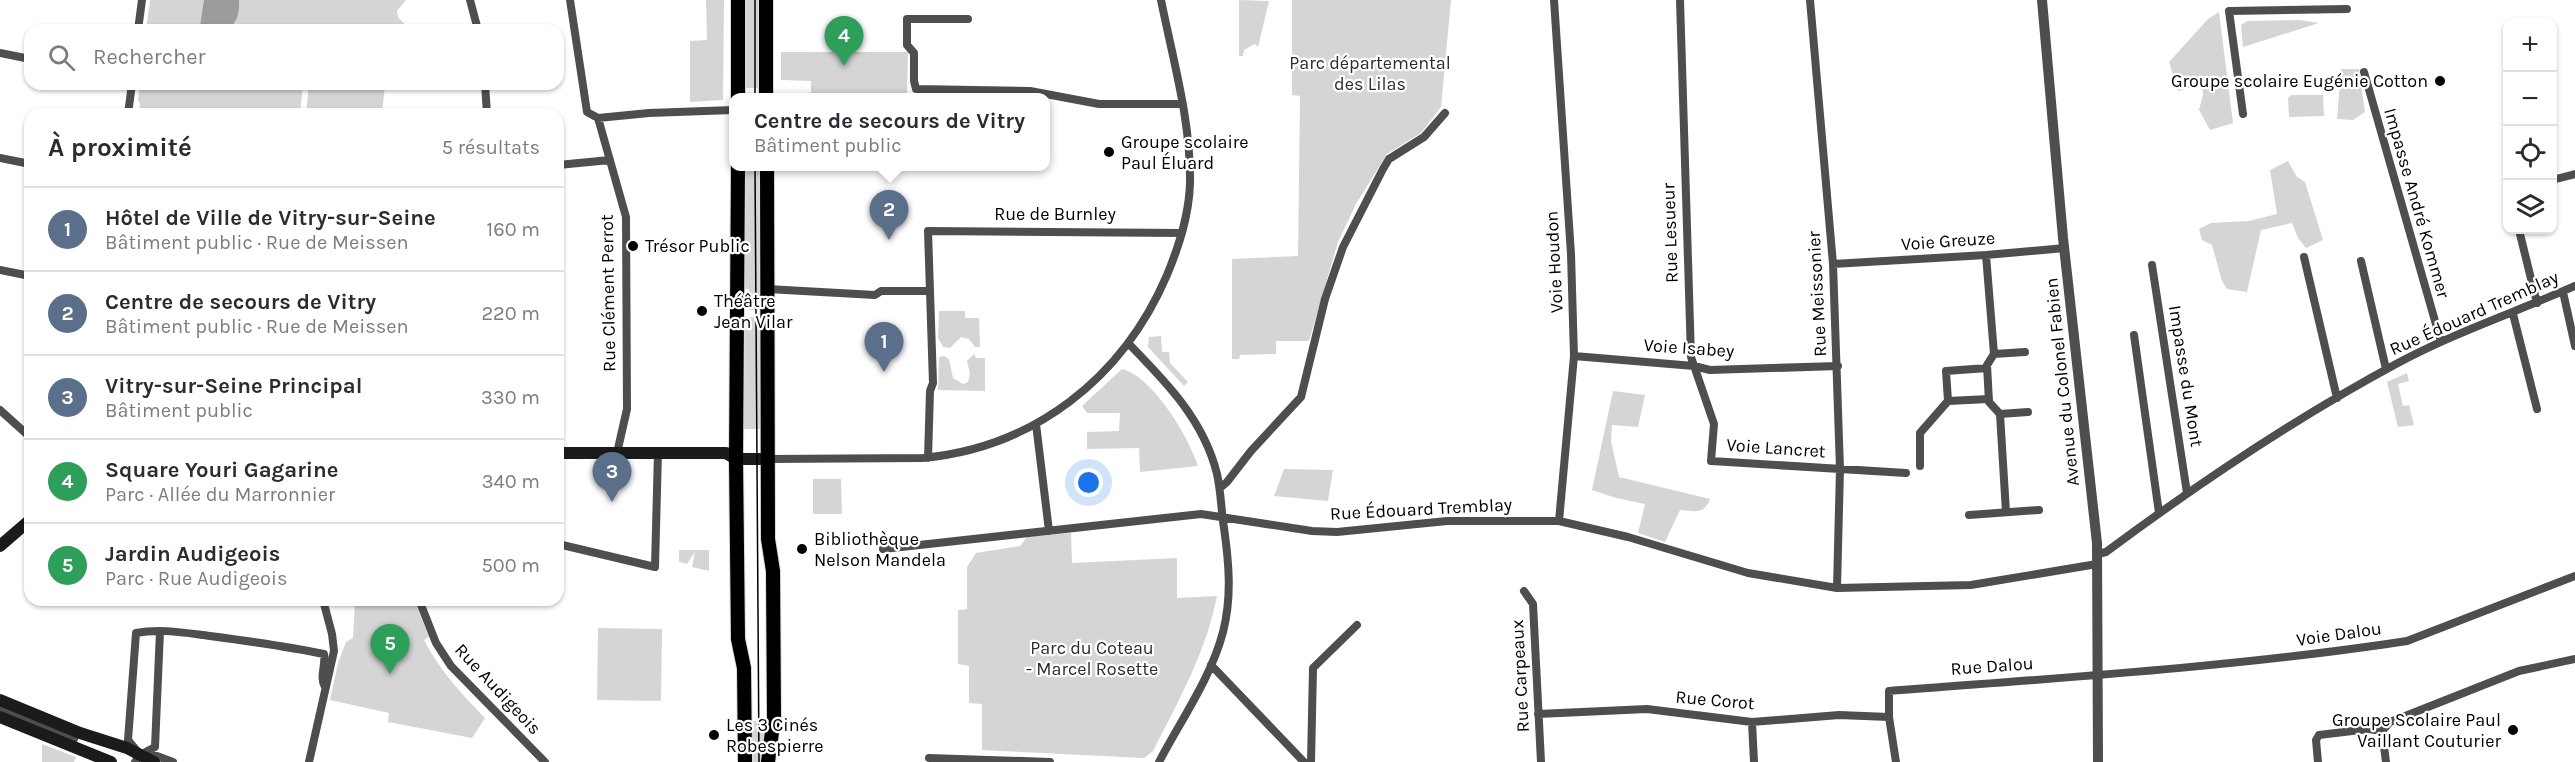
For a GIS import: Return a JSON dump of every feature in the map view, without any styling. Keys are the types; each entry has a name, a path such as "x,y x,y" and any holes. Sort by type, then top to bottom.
{"main road":[{"path":"738,0 738,93"},
{"path":"766,0 766,93"},
{"path":"738,171 736,459 738,639 744,668 745,762"},
{"path":"766,171 768,539 773,571 774,717 768,762"},
{"path":"564,453 726,453 736,459 769,459"},
{"path":"0,546 24,525"},
{"path":"0,700 80,733 117,744 138,758 154,762"},
{"path":"0,717 111,762"}],"street":[{"path":"139,24 142,0"},
{"path":"470,0 476,24"},
{"name":"Rue Clément Perrot","path":"570,0 587,112 598,118 626,217 627,410 617,453"},
{"path":"769,459 928,458 988,446 1036,424 1067,404 1106,371 1129,344 1160,292 1182,233 1190,185 1188,129 1161,0"},
{"name":"Voie Houdon","path":"1554,0 1571,254 1574,356 1559,521"},
{"name":"Rue Lesueur","path":"1680,0 1686,254 1691,357 1714,424 1711,460"},
{"name":"Rue Meissonier","path":"1810,0 1833,264 1838,366 1840,469 1837,588"},
{"name":"Avenue du Colonel Fabien","path":"2042,0 2065,248 2098,559 2098,762"},
{"path":"2243,114 2229,11 2347,9"},
{"path":"968,19 907,20 907,45 914,53 916,89 1041,93"},
{"path":"0,53 24,58"},
{"name":"Impasse André Kommer","path":"2364,72 2441,342"},
{"path":"129,108 131,90"},
{"path":"485,90 487,108"},
{"path":"1050,95 1099,104 1182,104"},
{"path":"598,118 649,113 729,110"},
{"path":"1220,488 1301,397 1325,298 1342,247 1389,159 1424,137 1445,113"},
{"path":"0,158 24,163"},
{"path":"564,164 610,160"},
{"path":"2557,179 2575,174"},
{"name":"Rue de Burnley","path":"929,291 928,231 1182,233"},
{"path":"2520,234 2537,303"},
{"name":"Voie Greuze","path":"1833,264 2065,248"},
{"path":"1986,255 1994,354 1987,368 1989,402 2000,414 2006,512"},
{"path":"2304,256 2337,398"},
{"name":"Rue Édouard Tremblay","path":"2361,261 2386,369"},
{"name":"Impasse du Mont","path":"2152,265 2187,493"},
{"path":"0,270 24,275"},
{"name":"Rue Édouard Tremblay","path":"883,549 1201,514 1312,531 1336,532 1447,521 1559,521 1628,537 1748,573 1837,588 1971,585 2098,559 2187,493 2300,419 2386,369 2441,342 2513,314 2575,286"},
{"path":"767,289 875,295 882,291 929,291 933,383 930,391 928,458"},
{"path":"2563,292 2575,346"},
{"path":"2513,314 2537,409"},
{"path":"2134,335 2159,513"},
{"path":"1129,344 1194,418 1206,437 1220,488 1229,562 1229,596 1222,632 1211,665 1158,762"},
{"path":"1994,354 2025,352"},
{"name":"Voie Isabey","path":"1574,356 1695,366 1710,370 1838,366"},
{"path":"1920,466 1920,433 1948,401 1946,371 1987,368"},
{"path":"1948,401 1989,399"},
{"path":"0,410 24,432"},
{"path":"2000,414 2028,412"},
{"path":"1036,424 1049,531"},
{"path":"564,545 655,567 658,452"},
{"name":"Voie Lancret","path":"1711,460 1906,473"},
{"path":"1969,515 2039,510"},
{"name":"Voie Dalou","path":"2097,676 2255,662 2407,640 2575,576"},
{"name":"Rue Carpeaux","path":"1524,591 1533,604 1541,762"},
{"path":"309,762 334,649 324,606"},
{"name":"Rue Audigeois","path":"421,606 436,643 451,666 545,762"},
{"path":"1311,762 1313,668 1357,625"},
{"path":"138,758 128,740 136,633 160,632 280,645 324,654 334,649"},
{"path":"138,758 155,747 160,632"},
{"path":"324,654 326,662 322,679 325,687"},
{"path":"2318,762 2316,740 2319,735 2369,729 2382,730 2390,722 2519,671 2575,659"},
{"path":"1211,665 1304,762"},
{"name":"Rue Dalou","path":"1890,717 1889,691 2097,676"},
{"path":"0,708 74,739"},
{"name":"Rue Corot","path":"1538,714 1647,709 1752,722 1839,715 1890,717"},
{"path":"1890,717 1895,760"},
{"path":"1752,722 1754,762"},
{"path":"2382,730 2386,762"},
{"path":"138,758 158,756 172,762"},
{"path":"928,758 1050,762"}],"green space":[{"path":"150,0 406,0 397,11 398,17 404,24 147,24"},
{"path":"706,0 724,0 723,100 690,102 690,41 707,40"},
{"path":"742,0 761,0 761,88 743,88"},
{"path":"1239,0 1269,1 1258,47 1255,44 1244,50 1243,56 1239,56"},
{"name":"Parc départemental des Lilas","path":"1292,0 1451,0 1441,107 1421,133 1387,154 1356,204 1338,242 1309,341 1276,341 1276,354 1240,355 1239,359 1232,359 1232,259 1298,256 1300,96 1292,95"},
{"path":"2219,12 2233,123 2210,130 2199,110 2203,95 2202,84 2178,91 2169,62 2208,19"},
{"path":"2300,20 2319,23 2243,47 2241,25 2247,21"},
{"path":"781,52 908,52 907,93 811,93 811,81 781,80"},
{"path":"2341,69 2359,69 2365,112 2353,120 2337,119"},
{"path":"139,90 302,90 301,108 140,108"},
{"path":"308,90 384,90 383,108 307,108"},
{"path":"2291,95 2323,95 2324,116 2289,117 2288,98"},
{"path":"2288,161 2297,177 2305,182 2323,240 2306,248 2298,238 2292,223 2261,230 2247,292 2227,289 2222,281 2212,245 2202,240 2199,229 2211,223 2249,221 2277,214 2270,170"},
{"path":"742,171 762,171 762,310 749,310 749,289 742,289"},
{"path":"939,311 965,311 965,318 979,318 980,347 975,347 969,339 961,337 950,348 943,347 938,338"},
{"path":"742,317 762,317 763,429 742,429"},
{"path":"1161,336 1162,352 1169,352 1170,363 1188,382 1184,386 1148,347 1149,337"},
{"path":"974,354 976,358 985,358 985,391 938,390 939,357 944,356 949,359 953,378 963,384 968,382 970,374 967,361"},
{"path":"1122,369 1134,374 1145,383 1168,409 1187,440 1198,466 1140,472 1139,448 1087,449 1087,432 1119,431 1120,413 1087,413 1082,406"},
{"path":"2407,373 2409,381 2398,384 2403,406 2409,405 2414,425 2398,427 2387,382"},
{"path":"1613,391 1645,395 1638,427 1612,425 1611,441 1619,477 1710,499 1702,510 1680,510 1665,542 1638,533 1645,504 1592,490"},
{"path":"1284,469 1333,470 1328,501 1274,496"},
{"path":"813,479 841,479 842,514 813,514"},
{"name":"Parc du Coteau - Marcel Rosette","path":"1071,533 1072,563 1177,558 1177,598 1217,596 1206,637 1191,675 1153,751 1144,758 982,750 982,704 969,703 969,666 958,664 958,610 967,609 967,567 976,553 1020,546 1027,537"},
{"path":"679,550 709,550 709,571 692,567 695,552 687,564 679,562"},
{"path":"355,606 416,606 429,637 424,640 430,651 452,681 485,718 472,738 388,722 389,713 330,700 338,663 346,642 353,638"},
{"path":"598,628 662,629 661,701 597,700"},
{"path":"748,721 770,721 764,762 749,762"},
{"path":"42,744 76,757 74,762 42,762"}],"shaded area":[{"path":"204,0 239,0 237,17 233,24 200,24"}],"tram line":[{"path":"755,0 755,93"},
{"path":"755,171 759,762"}],"place":[{"name":"Square Youri Gagarine","path":"844,66"},
{"name":"Groupe scolaire Eugénie Cotton","path":"2440,81"},
{"name":"Groupe scolaire Paul Éluard","path":"1109,152"},
{"name":"Centre de secours de Vitry","path":"889,240"},
{"name":"Trésor Public","path":"633,246"},
{"name":"Théâtre Jean Vilar","path":"702,311"},
{"name":"Hôtel de Ville de Vitry-sur-Seine","path":"884,372"},
{"name":"Vitry-sur-Seine Principal","path":"612,502"},
{"name":"Bibliothèque Nelson Mandela","path":"802,549"},
{"name":"Jardin Audigeois","path":"390,674"},
{"name":"Groupe Scolaire Paul Vaillant Couturier","path":"2513,730"},
{"name":"Les 3 Cinés Robespierre","path":"714,735"}]}
